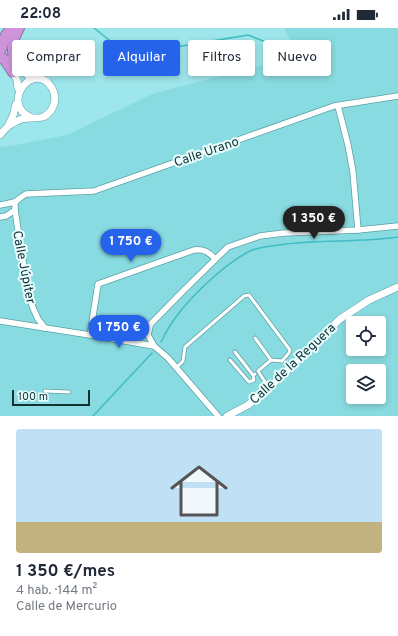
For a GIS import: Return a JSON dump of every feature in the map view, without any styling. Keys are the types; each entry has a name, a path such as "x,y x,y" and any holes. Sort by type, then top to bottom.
{"highway":[{"path":"12,28 6,35 2,52 5,60 12,66"},
{"path":"14,40 19,28"}],"street":[{"path":"3,130 13,116 16,104 18,88 16,76"},
{"path":"27,76 32,79"},
{"path":"16,104 22,112 30,117 36,118 48,114 55,103 53,90 45,81 32,79 18,88"},
{"name":"Calle Urano","path":"0,204 16,202 26,194 94,191 338,106 398,96"},
{"path":"338,106 353,172 358,230"},
{"path":"3,130 15,122 30,117"},
{"name":"Calle Júpiter","path":"16,202 14,210 27,288 33,308 38,319 45,328"},
{"path":"0,217 6,216 14,210"},
{"path":"133,342 228,247 260,236 284,233 358,230 398,226"},
{"path":"90,335 98,284 194,250 207,252 215,259"},
{"name":"Calle de la Reguera","path":"227,416 248,405 269,388 340,319 369,300 398,287"},
{"path":"0,321 154,346"},
{"path":"150,325 148,335 154,346 168,358 218,416"}],"lane":[{"path":"176,368 183,361 185,347 247,295 251,296 290,350 282,361 271,360 253,375"},
{"path":"255,338 271,360"},
{"path":"230,360 249,382 254,380 253,375 235,352"},
{"path":"258,371 269,388"},
{"path":"45,391 68,392"}],"shaded area":[{"path":"284,28 398,28 398,416 0,416 0,147 67,135 152,94 221,76 255,76 255,67 263,65 263,76 331,76 331,40 290,40"}],"waterway":[{"path":"94,28 123,51 137,57 164,49 248,35 263,41"},
{"path":"161,342 176,317 194,296 222,269 250,251 264,247 294,243 368,240 398,237"},
{"path":"93,416 152,353"}]}
